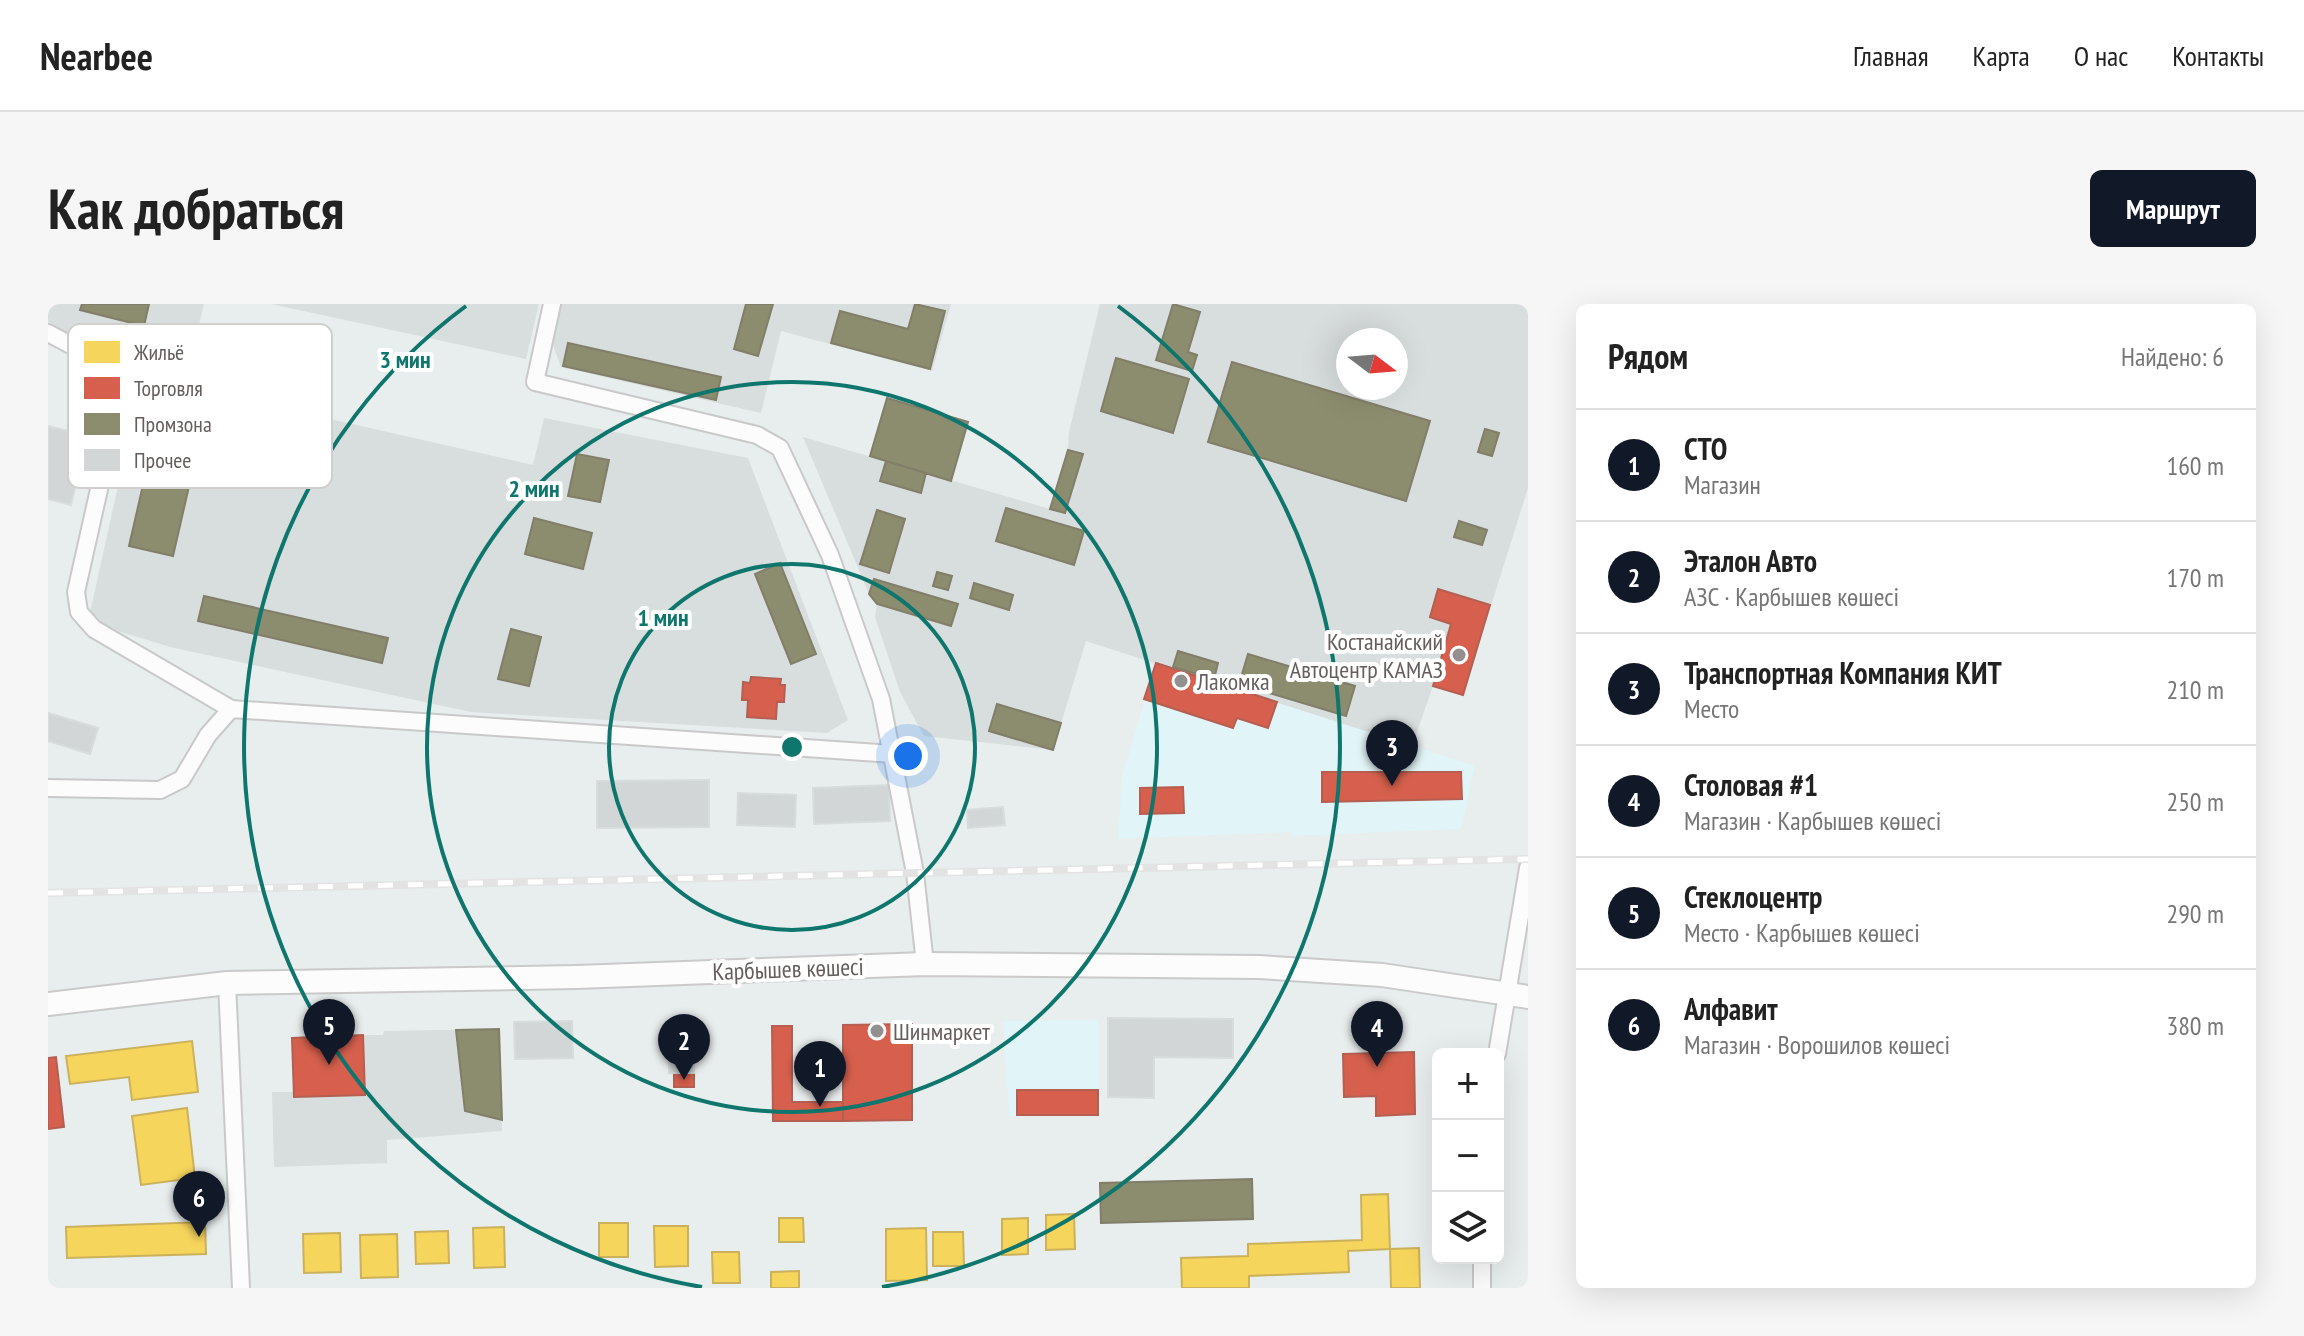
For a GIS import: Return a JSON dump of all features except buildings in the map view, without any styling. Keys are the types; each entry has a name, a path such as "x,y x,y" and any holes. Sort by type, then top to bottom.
{"main road":[{"name":"Карбышев көшесі","path":"48,1004 227,983 577,977 925,964 1259,967 1382,975 1517,995"}],"street":[{"path":"552,304 535,382 757,435 780,448 830,555 881,699 915,873 925,964"},
{"path":"48,333 68,344"},
{"path":"99,488 76,592 79,612 94,629 231,709 893,754"},
{"path":"48,788 160,790 182,779 208,735 231,709"},
{"path":"1499,1048 1517,995 1528,868"},
{"path":"227,983 241,1288"},
{"path":"1482,1264 1482,1288"}],"shaded area":[{"path":"48,304 204,304 199,324 68,324 68,334 48,322"},
{"path":"271,304 539,304 526,359"},
{"path":"558,304 951,304 932,371 781,331 761,413 561,367 550,337"},
{"path":"1100,304 1528,304 1528,488 1463,695 1433,686 1412,746 1086,641 1053,750 924,736 900,692 875,617 877,603 869,594 803,437 1050,509 1068,450 1069,432"},
{"path":"544,418 748,458 848,720 827,733 471,712 170,647 88,622 118,488 332,488 332,420 533,465"},
{"path":"1156,663 1475,766 1461,829 1118,839 1122,776"},
{"path":"1098,1020 1098,1115 1009,1116 1003,1021"},
{"path":"499,1029 502,1131 387,1140 387,1163 274,1167 272,1092 294,1092 295,1097 365,1095 363,1035 383,1035 384,1031"}],"railway":[{"path":"48,893 1528,859"}],"place":[{"name":"Костанайский Автоцентр КАМАЗ","path":"1459,655"},
{"name":"Лакомка","path":"1181,681"},
{"name":"Транспортная Компания КИТ","path":"1392,786"},
{"name":"Шинмаркет","path":"877,1031"},
{"name":"Стеклоцентр","path":"329,1065"},
{"name":"Столовая #1","path":"1377,1067"},
{"name":"Эталон Авто","path":"684,1080"},
{"name":"СТО","path":"820,1107"},
{"name":"Алфавит","path":"199,1237"}]}
